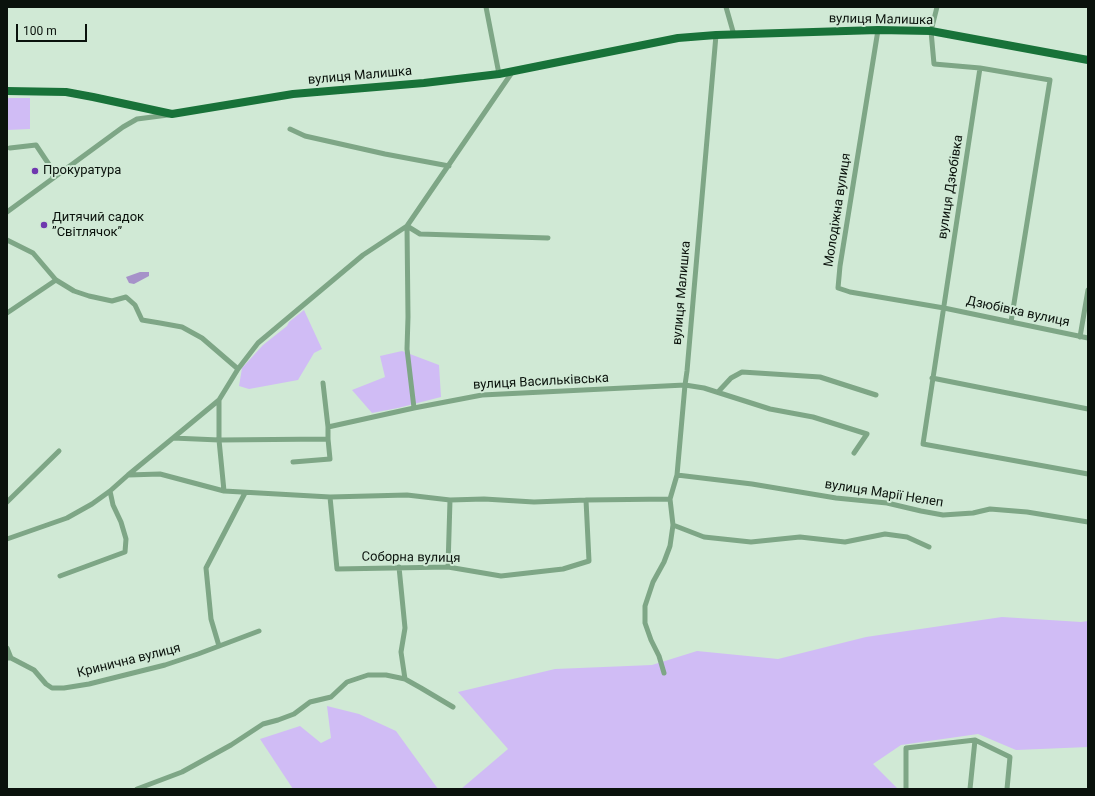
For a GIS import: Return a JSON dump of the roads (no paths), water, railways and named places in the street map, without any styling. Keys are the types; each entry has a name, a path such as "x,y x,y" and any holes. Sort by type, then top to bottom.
{"main road":[{"name":"вулиця Малишка","path":"7,92 66,92 172,114 293,94 499,74 678,38 716,35 878,30 931,31 1088,60"}],"street":[{"path":"486,7 499,74"},
{"path":"726,7 734,35"},
{"path":"937,7 931,31 934,64 980,68 1050,80 1011,322"},
{"name":"Молодіжна вулиця","path":"878,30 840,266 838,288 850,292 944,308"},
{"name":"вулиця Малишка","path":"685,385 688,371 716,35"},
{"name":"вулиця Дзюбівка","path":"980,68 923,444 1088,474"},
{"path":"7,539 67,518 92,504 110,491 219,400 238,369 258,343 364,255 407,226 513,71"},
{"path":"7,212 123,127 137,119 172,114"},
{"path":"290,129 305,136 385,154 449,166"},
{"path":"10,148 36,145 52,169 54,178"},
{"path":"407,226 420,234 548,238"},
{"path":"407,226 407,350 414,408"},
{"path":"7,240 33,253 56,280 74,291 112,301 126,297 135,305 142,320 182,327 202,338 238,369"},
{"path":"7,312 56,280"},
{"path":"1080,337 1088,290"},
{"name":"Дзюбівка вулиця","path":"944,308 1088,338"},
{"path":"718,392 731,378 742,372 820,377 876,395"},
{"path":"932,378 1088,409"},
{"path":"293,462 330,459 323,383"},
{"path":"664,672 645,622 645,606 653,582 664,562 670,546 673,525 670,499 676,475 685,385"},
{"name":"вулиця Васильківська","path":"328,427 482,395 685,385 704,388 770,409 813,417 867,434 854,453"},
{"path":"219,400 218,440 224,491"},
{"path":"173,438 218,440 328,440"},
{"path":"7,502 59,451"},
{"path":"128,476 160,474 224,491 330,497 407,495 450,500 484,499 534,502 670,499"},
{"name":"вулиця Марії Нелеп","path":"676,475 752,484 836,498 887,503 943,515 973,513 990,509 1027,512 1088,522"},
{"path":"60,576 125,552 126,539 121,522 112,505 110,491"},
{"path":"218,646 211,619 206,568 244,493"},
{"name":"Соборна вулиця","path":"330,497 337,569 448,567 501,576 563,569 589,561 586,500"},
{"path":"448,567 450,500"},
{"path":"673,525 704,537 751,542 800,537 845,542 885,534 907,537 929,548"},
{"path":"400,567 405,628 401,652 405,679"},
{"name":"Кринична вулиця","path":"7,648 9,658 34,670 46,684 52,688 64,688 89,684 165,665 259,631"},
{"path":"137,789 182,772 231,745 263,724 294,714 310,702 331,697 347,682 368,675 386,675 405,679 453,707"},
{"path":"906,789 906,748 975,740 1010,757 1007,789"},
{"path":"970,789 975,740"}],"place":[{"name":"Прокуратура","path":"35,171"},
{"name":"Дитячий садок ”Світлячок”","path":"44,225"}]}
